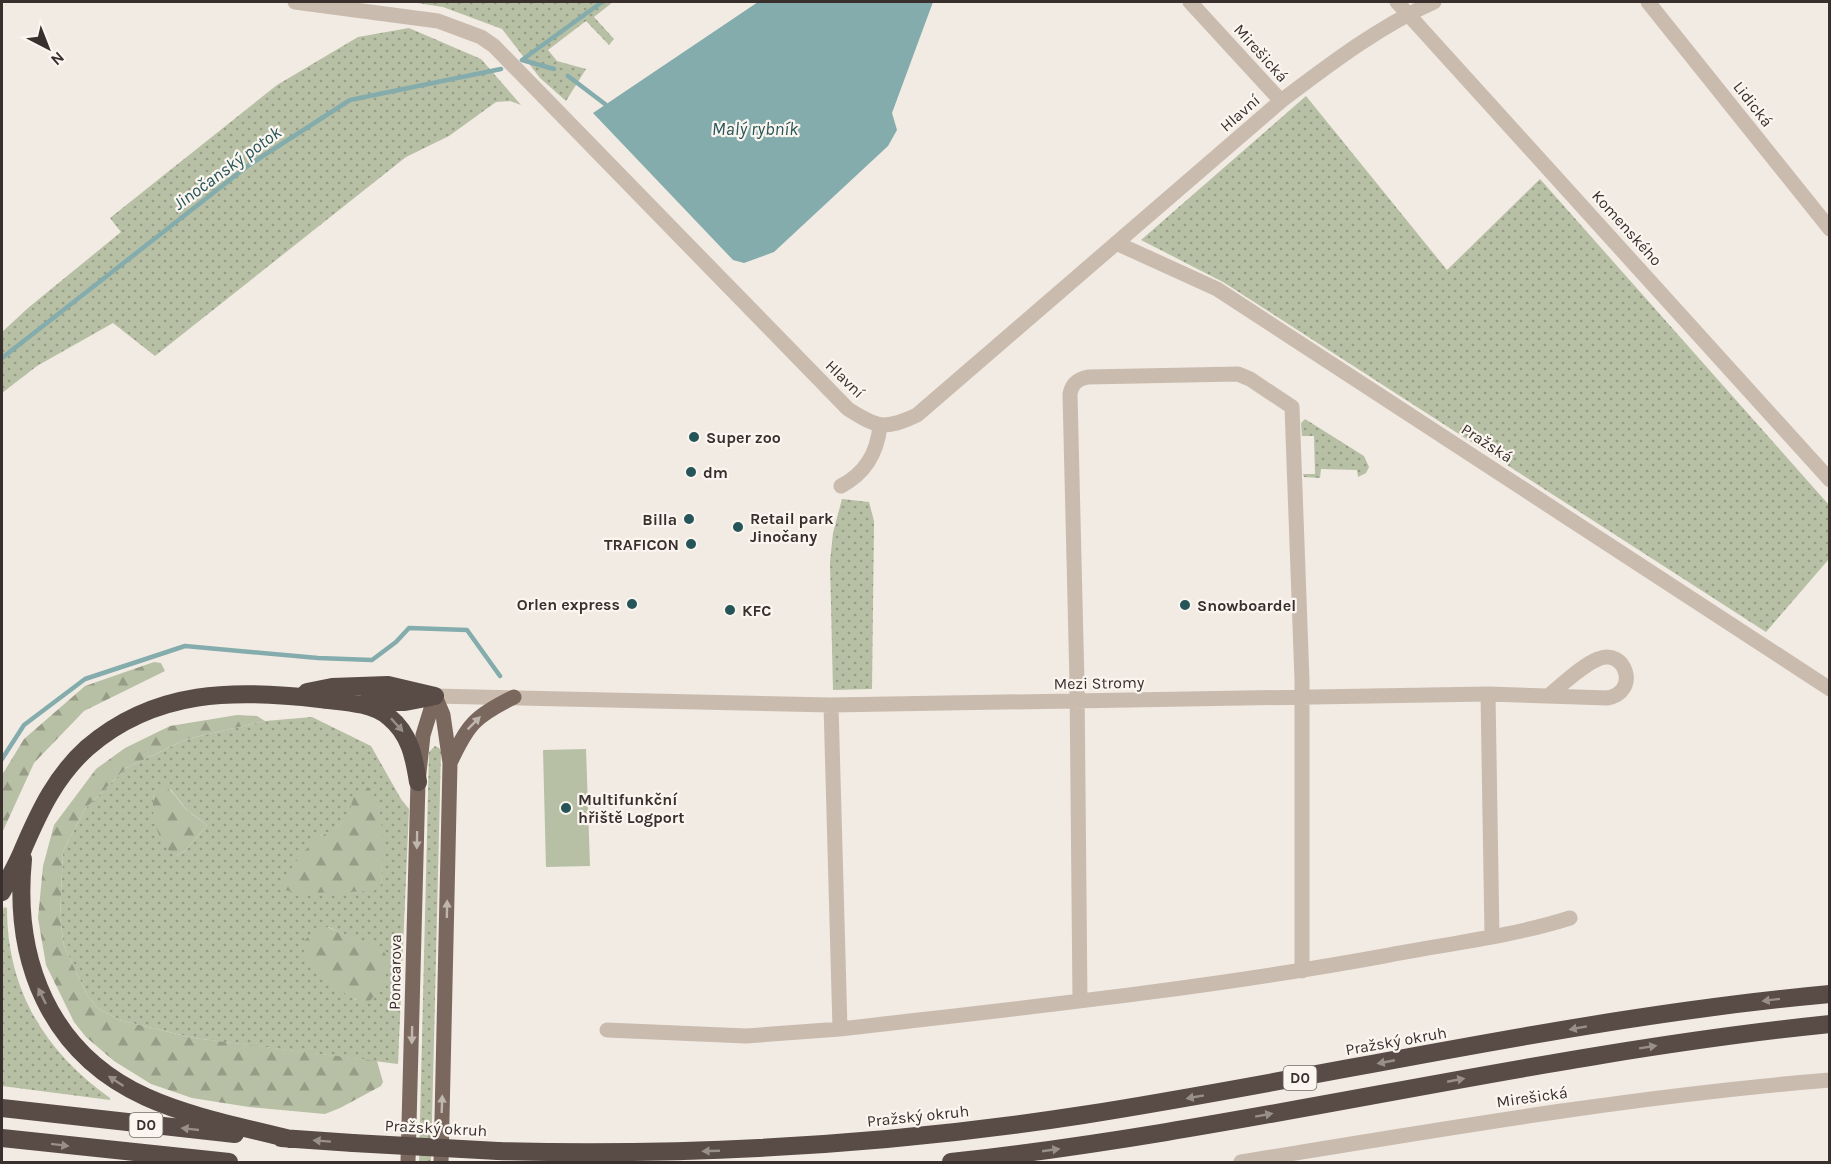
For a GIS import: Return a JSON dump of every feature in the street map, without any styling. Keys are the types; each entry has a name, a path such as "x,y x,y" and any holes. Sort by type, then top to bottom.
{"highway":[{"path":"290,695 332,687 366,684 387,685 435,696"},
{"path":"2,892 24,849 41,806 58,780 87,748 113,728 153,708 184,698 221,694 290,695 345,702 376,709 398,725 411,747 418,782"},
{"path":"345,702 405,702 435,696"},
{"path":"24,849 21,903 24,940 30,966 47,1007 74,1045 112,1079 148,1098 184,1111 290,1139"},
{"name":"Pražský okruh","path":"2,1108 290,1139 498,1151 614,1153 769,1149 954,1132 1155,1103 1631,1019 1743,1003 1830,994"},
{"name":"D0","path":"951,1162 1142,1136 1616,1052 1830,1024"},
{"name":"D0","path":"2,1138 229,1162"}],"main road":[{"path":"435,696 443,715 450,763 441,1162"},
{"name":"Poncarova","path":"408,1162 418,782 423,735 435,696"},
{"path":"450,763 461,738 470,726 493,708 513,697"}],"street":[{"name":"Hlavní","path":"295,2 438,21 481,37 494,46 848,409 868,422 880,426 899,424 917,415 1281,101 1331,62 1408,14 1434,2"},
{"name":"Mirešická","path":"1190,2 1281,101"},
{"name":"Komenského","path":"1398,2 1830,480"},
{"name":"Lidická","path":"1648,2 1830,229"},
{"name":"Pražská","path":"1116,243 1217,289 1830,689"},
{"path":"1080,1001 1071,389 1080,379 1088,377 1229,374 1244,376 1292,407 1302,697 1302,971"},
{"path":"841,486 853,480 865,469 875,452 880,426"},
{"name":"Mezi Stromy","path":"435,696 831,705 1488,694 1548,696 1613,696 1626,684 1625,668 1613,658 1601,658 1548,696"},
{"path":"1488,694 1492,936"},
{"path":"831,705 840,1029"},
{"path":"608,1030 746,1036 840,1029 1080,1001 1302,971 1492,936 1570,918"},
{"name":"Mirešická","path":"1241,1162 1540,1113 1774,1084 1830,1080"}],"green space":[{"path":"411,2 613,2 594,17 614,39 609,45 586,21 548,50 557,61 586,69 566,101 540,78 502,29 443,7"},
{"path":"409,28 481,59 521,105 510,101 496,102 449,136 406,157 155,356 113,323 37,366 2,393 2,332 121,232 110,218 277,85 358,37"},
{"path":"1306,96 1447,270 1540,179 1829,505 1829,559 1766,632 1223,282 1141,240"},
{"path":"1305,419 1364,456 1369,467 1366,473 1358,477 1357,470 1321,469 1320,478 1304,477 1303,474 1315,474 1314,436 1302,436 1301,423"},
{"path":"842,499 869,502 874,521 872,689 833,690 830,562 833,533"},
{"path":"154,662 161,663 165,671 84,711 34,763 2,833 2,775 24,739 85,686"},
{"path":"237,715 257,716 265,721 187,739 126,768 85,809 63,851 60,918 64,946 87,995 98,1008 119,1020 194,1038 377,1061 383,1082 381,1086 325,1114 249,1107 192,1098 151,1084 114,1061 86,1037 74,1022 46,965 38,918 43,866 54,825 96,769 125,748 170,726"},
{"path":"312,717 371,746 409,809 398,1064 194,1038 119,1020 98,1008 87,995 64,946 60,918 63,851 85,809 126,768 187,739 265,721","holes":["157,785 171,790 187,810 207,825 185,851 176,856 155,812 153,803","378,807 382,835 381,885 320,836 333,830 346,819","328,927 358,940 356,1000 339,987"]},
{"path":"435,746 441,751 431,1162 419,1162 429,752"},
{"name":"Multifunkční hřiště Logport","path":"586,749 590,866 546,867 543,750"},
{"path":"157,784 170,790 187,810 207,825 185,851 176,856 163,843 155,823 153,802"},
{"path":"365,786 372,792 380,816 381,885 374,891 303,893 283,890 281,883 299,858 309,846 344,820 356,794"},
{"path":"4,907 7,908 14,965 22,991 34,1016 48,1039 66,1060 110,1100 2,1086 2,912"},
{"path":"327,927 382,949 390,961 382,984 368,1003 332,985 315,969 305,955 304,941 314,931"}],"water":[{"name":"Malý rybník","path":"758,2 933,2 892,113 897,130 888,146 774,252 744,263 733,260 593,113"}],"waterway":[{"name":"Jinočanský potok","path":"522,60 602,2"},
{"path":"522,60 554,69"},
{"name":"Jinočanský potok","path":"2,358 249,165 350,100 501,69"},
{"path":"568,76 605,104"},
{"path":"2,759 24,725 85,679 185,646 318,658 372,660 396,642 409,628 467,630 500,676"}],"place":[{"name":"Super zoo","path":"694,437"},
{"name":"dm","path":"691,472"},
{"name":"Billa","path":"689,519"},
{"name":"Retail park Jinočany","path":"738,527"},
{"name":"TRAFICON","path":"691,544"},
{"name":"Orlen express","path":"632,604"},
{"name":"Snowboardel","path":"1185,605"},
{"name":"KFC","path":"730,610"},
{"name":"Multifunkční hřiště Logport","path":"566,808"}]}
